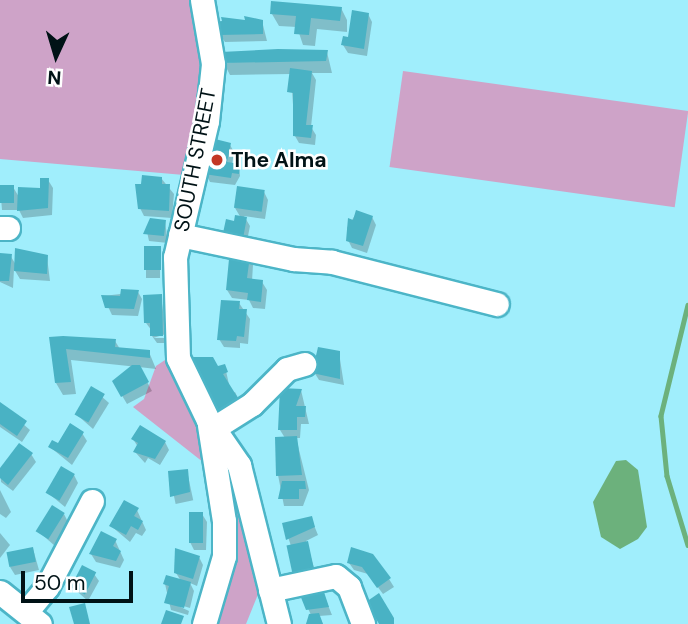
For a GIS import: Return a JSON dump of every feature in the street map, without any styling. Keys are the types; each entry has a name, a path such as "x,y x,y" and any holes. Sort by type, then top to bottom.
{"street":[{"name":"SOUTH STREET","path":"202,0 213,64 207,121 175,257 178,358 211,424 239,465 253,512 270,590 272,621"},
{"path":"180,235 293,259 332,262 497,304"},
{"path":"204,624 224,556 224,521 211,424 252,404 286,369 303,364"},
{"path":"0,592 33,618 92,501"},
{"path":"270,590 336,576 349,587 363,624"}],"shaded area":[{"path":"0,0 192,0 201,64 200,101 184,175 0,159"},
{"path":"403,71 688,111 675,207 390,167"},
{"path":"168,358 197,426 208,466 133,407 144,399 156,366"},
{"path":"216,444 228,462 261,587 246,624 212,624 226,593 231,555"},
{"path":"626,460 638,470 647,527 638,539 620,549 601,537 593,502 616,461"}],"building":[{"path":"271,1 342,7 340,21 311,18 309,35 294,34 296,16 270,14"},
{"path":"352,10 369,13 364,49 341,45 343,36 348,37"},
{"path":"244,16 263,20 263,34 219,35 219,28 213,29 213,22 222,21 221,17 245,20"},
{"path":"328,50 326,61 222,63 221,52"},
{"path":"290,68 312,71 306,125 313,125 311,138 293,136 293,93 287,92"},
{"name":"The Alma","path":"211,138 231,143 227,162 240,164 239,174 232,173 231,178 204,174"},
{"path":"142,175 162,177 162,184 170,184 169,211 138,209 135,184 141,184"},
{"path":"40,178 49,178 48,208 17,211 18,187 40,188"},
{"path":"0,185 14,185 14,203 0,203"},
{"path":"237,186 265,190 262,212 234,208"},
{"path":"356,210 373,216 363,246 346,241 348,218 353,220"},
{"path":"235,215 247,217 242,244 223,233 226,219 234,221"},
{"path":"150,218 166,220 164,236 143,234"},
{"path":"144,246 161,246 161,270 144,270"},
{"path":"15,248 48,255 47,274 14,271"},
{"path":"0,253 12,254 9,281 0,281"},
{"path":"237,254 250,256 247,278 263,280 261,302 247,300 248,293 226,290 229,259 236,260"},
{"path":"121,289 139,290 134,309 105,308 101,295 120,296"},
{"path":"162,294 163,336 150,336 150,323 144,323 143,295"},
{"path":"221,300 240,301 239,309 247,309 244,337 237,336 236,341 217,340"},
{"path":"49,337 116,339 115,347 150,350 150,358 66,349 71,382 55,383"},
{"path":"318,347 340,351 340,379 312,373"},
{"path":"192,357 213,357 218,366 225,364 228,372 223,374 243,406 220,415"},
{"path":"132,365 140,365 149,382 121,397 112,381"},
{"path":"91,386 105,394 88,423 74,415"},
{"path":"280,388 302,389 296,406 306,406 305,417 297,417 297,430 278,430"},
{"path":"0,402 27,421 17,436 0,424"},
{"path":"70,423 84,432 68,458 48,447 52,440 58,443"},
{"path":"140,425 166,441 155,459 133,452 138,443 131,439"},
{"path":"297,436 302,475 276,476 275,437"},
{"path":"19,443 33,453 8,485 0,478 0,468"},
{"path":"61,466 75,474 59,501 46,493"},
{"path":"188,469 190,492 170,497 168,471"},
{"path":"282,481 305,481 306,489 299,489 299,499 278,499"},
{"path":"124,500 139,508 134,516 143,521 138,530 131,526 126,535 109,526"},
{"path":"52,505 65,513 48,539 36,531"},
{"path":"189,512 203,512 203,543 189,543"},
{"path":"312,516 315,527 286,540 282,523"},
{"path":"101,531 117,539 113,546 121,551 116,561 89,554"},
{"path":"308,541 315,574 294,579 286,546"},
{"path":"33,547 36,562 9,567 6,552"},
{"path":"351,547 373,554 391,578 377,588 362,567 347,563"},
{"path":"175,548 200,556 193,579 174,573"},
{"path":"82,565 96,572 85,595 71,587"},
{"path":"166,575 191,582 184,608 164,603 169,586 163,584"},
{"path":"322,586 329,607 306,610 298,590"},
{"path":"379,593 394,618 394,624 379,624 366,602"},
{"path":"85,603 90,624 74,624 69,607"},
{"path":"166,610 184,616 181,624 161,624"},
{"path":"319,613 323,624 306,624 309,614"}],"waterway":[{"path":"688,305 661,416 667,476 688,545"}],"place":[{"name":"The Alma","path":"217,160"}]}
